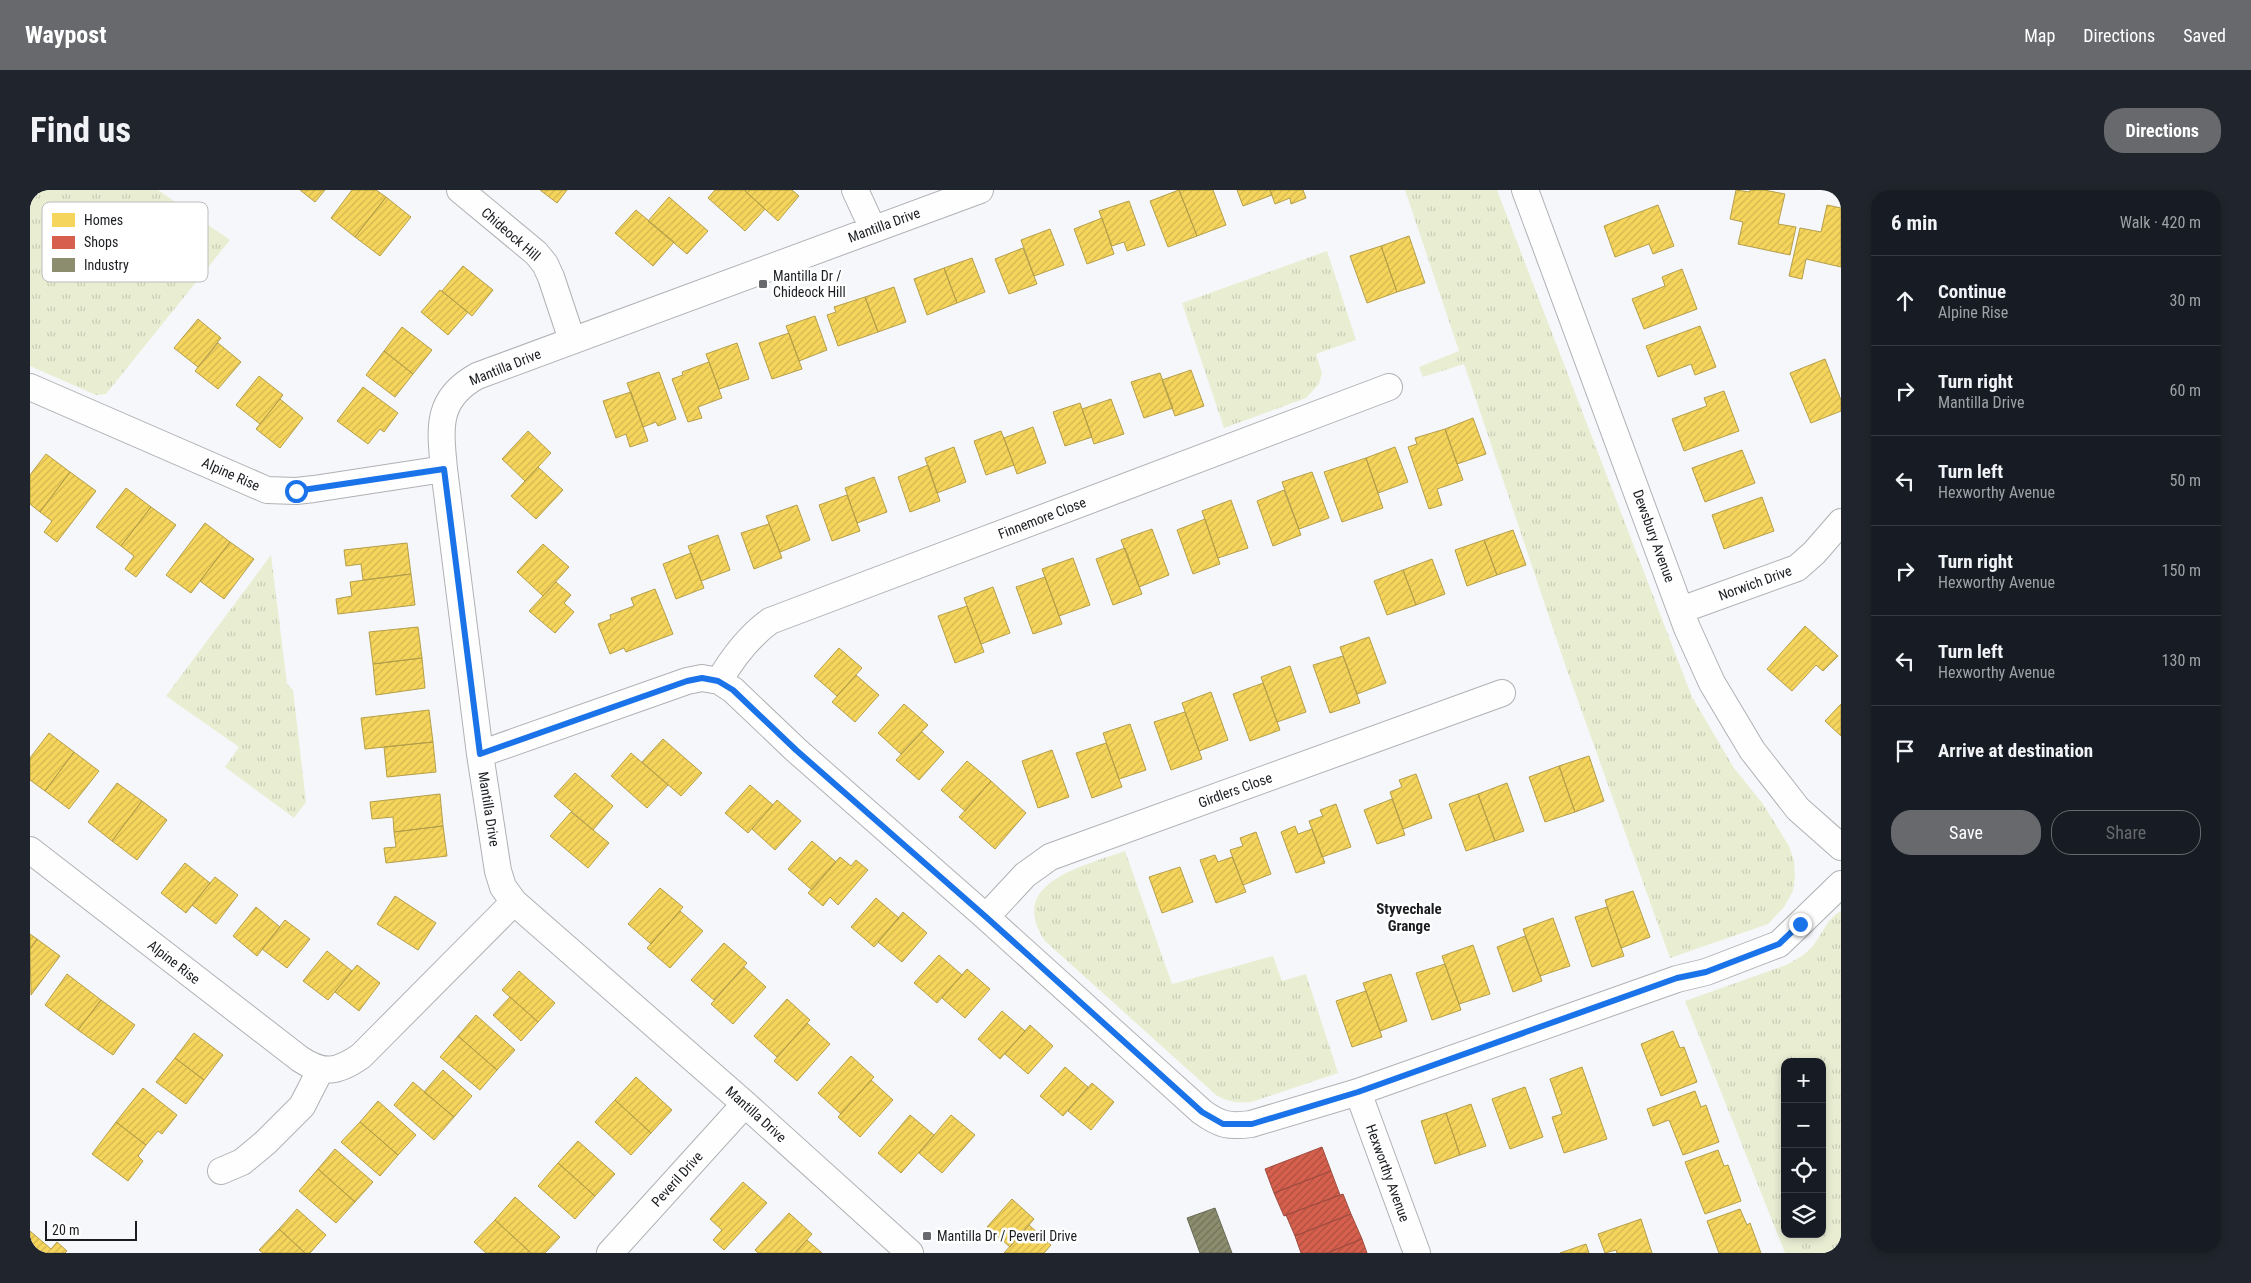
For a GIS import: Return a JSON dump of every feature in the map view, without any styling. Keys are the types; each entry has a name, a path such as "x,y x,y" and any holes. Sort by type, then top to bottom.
{"street":[{"name":"Chideock Hill","path":"460,190 536,253 545,264 572,340"},
{"path":"855,190 872,229"},
{"name":"Mantilla Drive","path":"910,1253 745,1104 514,902 503,887 498,871 480,754 444,469 442,421 444,411 452,394 477,376 980,190"},
{"name":"Dewsbury Avenue","path":"1533,192 1681,610 1712,683 1752,750 1798,808 1841,848"},
{"name":"Alpine Rise","path":"30,387 267,490 296,491 314,489 444,469"},
{"name":"Finnemore Close","path":"718,681 753,633 770,621 1389,387"},
{"name":"Norwich Drive","path":"1681,610 1797,568 1814,553 1841,522"},
{"path":"480,754 687,681 702,678 718,681 733,690 796,750 986,917 1202,1112 1215,1122 1237,1126 1252,1124 1358,1092 1677,978 1706,972 1779,944 1841,884"},
{"name":"Girdlers Close","path":"986,917 1025,875 1050,857 1502,693"},
{"name":"Alpine Rise","path":"30,850 300,1059 311,1066 321,1069"},
{"path":"221,1171 242,1162 278,1131 302,1106 321,1069 345,1067 361,1056 514,902"},
{"name":"Hexworthy Avenue","path":"1358,1092 1417,1253"},
{"name":"Peveril Drive","path":"610,1253 745,1104"}],"green space":[{"path":"30,190 158,190 175,202 42,202 42,282 196,282 106,394 96,395 30,366"},
{"path":"1405,190 1497,190 1692,697 1734,768 1763,804 1789,846 1794,861 1793,891 1784,907 1768,924 1670,958 1567,670 1464,364 1423,377 1419,367 1459,351"},
{"path":"208,225 230,240 208,267"},
{"path":"1327,251 1356,340 1316,354 1322,373 1319,384 1306,398 1224,428 1182,303"},
{"path":"271,555 287,684 293,690 306,802 294,818 225,767 239,747 166,696"},
{"path":"1125,851 1172,984 1273,956 1282,981 1306,974 1338,1073 1251,1102 1233,1102 1220,1097 1045,941 1035,921 1035,904 1042,891 1055,880 1072,871"},
{"path":"1841,911 1841,1253 1785,1253 1685,1001 1786,965 1812,947 1832,918"}],"building: Homes":[{"path":"300,190 325,190 315,202"},
{"path":"352,190 376,190 386,197 355,237 331,218"},
{"path":"540,190 567,190 557,203"},
{"path":"715,190 744,190 765,209 745,231 708,198"},
{"path":"744,190 792,190 799,196 778,221"},
{"path":"1179,190 1197,236 1168,247 1150,201"},
{"path":"1179,190 1213,190 1226,225 1197,236"},
{"path":"1237,190 1270,190 1272,195 1243,206"},
{"path":"1270,190 1303,190 1306,198 1291,204 1290,198 1275,204"},
{"path":"1736,190 1750,192 1750,190 1764,190 1785,194 1778,224 1796,227 1790,255 1738,244 1743,222 1730,219"},
{"path":"386,197 411,217 380,256 355,237"},
{"path":"669,197 708,231 687,254 648,221"},
{"path":"1129,201 1145,245 1127,251 1124,242 1112,246 1099,211"},
{"path":"1658,205 1674,246 1653,254 1649,244 1615,257 1604,226"},
{"path":"1827,205 1841,208 1841,267 1806,259 1802,279 1789,276 1800,228 1821,232"},
{"path":"636,210 674,242 653,266 615,233"},
{"path":"1102,218 1114,254 1087,264 1074,229"},
{"path":"1050,229 1064,265 1034,276 1021,240"},
{"path":"1409,236 1425,283 1397,292 1381,246"},
{"path":"1381,246 1397,292 1367,303 1350,256"},
{"path":"1023,248 1037,284 1009,294 995,259"},
{"path":"972,258 985,292 957,303 944,268"},
{"path":"463,266 493,290 472,316 442,291"},
{"path":"944,268 957,303 927,315 914,279"},
{"path":"1682,269 1697,309 1644,329 1632,299 1665,286 1662,277"},
{"path":"894,287 906,322 878,332 865,297"},
{"path":"440,290 468,312 448,335 421,312"},
{"path":"865,297 878,332 838,346 827,315 836,312 834,307"},
{"path":"815,316 827,350 799,361 786,326"},
{"path":"198,319 221,338 198,367 174,348"},
{"path":"1700,326 1716,367 1695,375 1691,364 1658,377 1646,346"},
{"path":"402,327 432,350 413,374 384,351"},
{"path":"789,333 802,369 772,379 759,343"},
{"path":"218,343 241,362 218,389 195,371"},
{"path":"737,343 749,379 719,389 706,354"},
{"path":"384,351 413,374 395,397 366,375"},
{"path":"1825,359 1841,400 1841,411 1811,423 1790,373"},
{"path":"709,362 722,398 698,407 702,418 688,422 672,379 683,375 682,372"},
{"path":"1191,370 1204,406 1175,416 1162,380"},
{"path":"659,372 676,419 658,426 656,422 643,427 627,383"},
{"path":"1160,373 1173,408 1144,418 1131,382"},
{"path":"259,376 283,395 260,424 236,405"},
{"path":"363,387 398,413 384,432 380,429 368,444 337,421"},
{"path":"1724,391 1739,431 1684,451 1672,419 1707,406 1704,398"},
{"path":"631,392 648,441 630,447 626,434 616,438 603,401"},
{"path":"280,399 303,418 280,448 256,429"},
{"path":"1111,399 1124,434 1094,444 1082,409"},
{"path":"1080,403 1092,437 1065,446 1053,412"},
{"path":"1473,418 1486,454 1457,464 1445,429"},
{"path":"1033,427 1046,463 1017,474 1004,438"},
{"path":"1445,429 1463,480 1437,489 1442,505 1429,509 1408,447 1417,444 1415,438"},
{"path":"528,431 551,453 525,481 502,459"},
{"path":"1001,431 1014,465 986,475 974,441"},
{"path":"954,447 966,482 937,493 925,458"},
{"path":"1395,447 1408,482 1378,493 1366,458"},
{"path":"1742,450 1755,483 1705,502 1692,468"},
{"path":"46,454 70,472 40,512 30,504 30,475"},
{"path":"1366,458 1383,508 1342,522 1324,472"},
{"path":"928,465 940,501 910,512 898,477"},
{"path":"538,467 563,490 536,519 511,496"},
{"path":"70,472 96,491 57,542 44,532 52,521 40,512"},
{"path":"1312,472 1329,518 1299,529 1282,482"},
{"path":"874,477 887,512 857,523 845,488"},
{"path":"126,488 151,507 121,546 96,527"},
{"path":"1284,490 1301,535 1273,546 1257,501"},
{"path":"847,495 860,531 832,541 819,505"},
{"path":"1762,497 1774,531 1724,549 1712,515"},
{"path":"1231,500 1248,548 1218,558 1202,511"},
{"path":"797,505 810,540 780,552 766,516"},
{"path":"151,507 176,525 136,577 125,569 134,556 121,546"},
{"path":"1205,519 1220,564 1193,574 1177,530"},
{"path":"205,523 230,542 191,593 166,575"},
{"path":"769,524 782,558 754,569 741,533"},
{"path":"1152,529 1169,575 1139,587 1121,540"},
{"path":"1513,530 1526,565 1497,575 1484,540"},
{"path":"718,535 730,570 701,581 688,546"},
{"path":"1484,540 1497,575 1467,586 1455,550"},
{"path":"230,542 254,559 224,599 200,581"},
{"path":"407,543 411,574 363,580 361,564 346,566 344,550"},
{"path":"543,544 569,567 543,596 517,572"},
{"path":"1125,548 1142,594 1113,605 1096,559"},
{"path":"691,553 704,588 676,599 663,564"},
{"path":"1073,558 1090,605 1059,616 1042,569"},
{"path":"1432,559 1445,594 1416,605 1403,570"},
{"path":"1403,570 1416,605 1387,615 1374,581"},
{"path":"411,574 415,605 338,614 336,599 352,596 350,582"},
{"path":"1045,577 1062,624 1033,634 1016,587"},
{"path":"556,582 571,595 564,603 574,612 555,633 529,611"},
{"path":"993,587 1010,633 981,644 964,598"},
{"path":"655,589 673,634 626,652 624,648 610,654 598,624 611,619 610,615 634,606 631,598"},
{"path":"967,606 984,652 955,663 938,616"},
{"path":"1805,626 1838,656 1823,671 1816,665 1792,691 1767,669"},
{"path":"418,627 422,658 373,664 369,632"},
{"path":"1369,637 1386,683 1357,694 1340,647"},
{"path":"839,648 862,668 837,696 814,676"},
{"path":"1343,656 1360,703 1330,713 1313,665"},
{"path":"422,658 425,688 376,695 373,664"},
{"path":"1290,666 1306,712 1277,722 1261,677"},
{"path":"856,675 879,695 855,722 832,702"},
{"path":"1263,683 1280,730 1250,741 1233,694"},
{"path":"1211,692 1228,740 1199,751 1182,703"},
{"path":"904,704 928,725 901,754 878,733"},
{"path":"1841,704 1841,736 1825,721"},
{"path":"429,710 433,742 365,749 361,718"},
{"path":"1185,712 1202,759 1171,770 1154,722"},
{"path":"1130,724 1146,770 1119,779 1103,733"},
{"path":"922,732 944,752 919,780 896,760"},
{"path":"49,733 74,752 45,791 30,780 30,758"},
{"path":"663,739 702,773 681,796 642,762"},
{"path":"433,742 436,772 387,777 384,747"},
{"path":"1106,743 1122,787 1092,798 1076,753"},
{"path":"1052,750 1069,797 1038,808 1022,761"},
{"path":"74,752 99,771 69,809 45,791"},
{"path":"631,753 668,785 647,808 611,776"},
{"path":"1589,756 1604,801 1575,812 1559,766"},
{"path":"967,761 991,781 965,811 941,790"},
{"path":"1559,766 1575,812 1545,822 1529,777"},
{"path":"575,773 613,806 593,830 554,796"},
{"path":"1416,774 1432,818 1403,829 1390,792 1402,787 1399,780"},
{"path":"991,781 1026,813 995,849 959,817"},
{"path":"117,783 142,801 112,841 88,822"},
{"path":"1507,783 1524,831 1495,841 1478,794"},
{"path":"750,785 773,805 748,833 725,813"},
{"path":"440,794 443,826 394,832 393,817 372,819 370,802"},
{"path":"1478,794 1495,841 1466,851 1449,804"},
{"path":"1392,799 1405,835 1377,844 1364,810"},
{"path":"777,800 801,821 775,850 752,829"},
{"path":"142,801 167,820 137,860 112,841"},
{"path":"1336,804 1351,847 1322,857 1309,821 1323,816 1320,810"},
{"path":"571,812 609,843 588,868 550,836"},
{"path":"443,826 447,856 386,863 384,848 396,847 394,832"},
{"path":"1295,826 1298,834 1312,829 1325,863 1296,873 1281,832"},
{"path":"1256,832 1271,874 1243,885 1230,850 1243,846 1240,838"},
{"path":"812,841 836,862 812,890 788,869"},
{"path":"1215,855 1218,862 1232,857 1246,892 1216,903 1200,860"},
{"path":"840,857 851,866 856,860 868,870 838,905 830,897 823,906 808,893"},
{"path":"185,863 210,883 186,913 161,893"},
{"path":"1180,867 1193,902 1162,913 1149,877"},
{"path":"215,877 238,895 216,924 192,905"},
{"path":"660,888 683,907 651,944 628,924"},
{"path":"1633,891 1650,937 1621,948 1605,900"},
{"path":"395,896 436,923 418,950 377,924"},
{"path":"876,898 899,918 874,947 851,927"},
{"path":"256,907 280,927 257,956 233,936"},
{"path":"1607,907 1624,956 1592,967 1575,917"},
{"path":"680,911 703,931 670,968 647,948"},
{"path":"903,912 927,933 902,962 878,942"},
{"path":"1553,918 1570,966 1540,976 1523,929"},
{"path":"285,920 310,939 287,968 262,949"},
{"path":"30,934 37,939 30,949"},
{"path":"1525,936 1542,981 1513,992 1497,947"},
{"path":"37,939 60,956 31,995 30,949"},
{"path":"724,943 747,963 714,1000 691,980"},
{"path":"1473,945 1490,994 1459,1004 1442,956"},
{"path":"327,951 352,971 328,1000 303,981"},
{"path":"939,955 962,975 937,1003 914,983"},
{"path":"1445,964 1461,1010 1432,1020 1416,973"},
{"path":"357,965 380,983 359,1011 335,992"},
{"path":"744,967 766,987 733,1024 711,1004"},
{"path":"967,969 990,989 965,1018 942,998"},
{"path":"519,971 555,1003 538,1022 502,990"},
{"path":"67,974 101,1000 78,1030 45,1005"},
{"path":"1391,974 1407,1021 1380,1031 1363,983"},
{"path":"1366,991 1382,1037 1352,1047 1336,1001"},
{"path":"510,997 538,1022 521,1041 493,1015"},
{"path":"787,999 810,1020 777,1057 754,1036"},
{"path":"101,1000 135,1025 113,1055 78,1030"},
{"path":"1002,1011 1025,1031 1000,1059 978,1039"},
{"path":"476,1015 515,1050 497,1070 458,1036"},
{"path":"807,1023 830,1044 797,1081 774,1061"},
{"path":"1030,1025 1053,1046 1028,1074 1005,1054"},
{"path":"1673,1031 1680,1048 1684,1047 1697,1082 1661,1096 1641,1044"},
{"path":"194,1033 223,1055 204,1080 175,1058"},
{"path":"458,1036 497,1070 480,1090 440,1057"},
{"path":"851,1056 874,1077 841,1114 818,1093"},
{"path":"175,1058 204,1080 186,1104 156,1082"},
{"path":"1065,1067 1088,1087 1063,1116 1040,1096"},
{"path":"1582,1067 1607,1139 1564,1153 1552,1117 1562,1114 1550,1079"},
{"path":"443,1070 472,1096 454,1117 424,1092"},
{"path":"636,1077 672,1110 651,1133 615,1100"},
{"path":"871,1080 893,1100 860,1137 838,1117"},
{"path":"413,1082 454,1117 434,1140 394,1105"},
{"path":"1092,1083 1114,1102 1091,1130 1068,1111"},
{"path":"1525,1087 1543,1137 1510,1149 1492,1099"},
{"path":"143,1088 177,1115 162,1134 158,1131 146,1145 116,1122"},
{"path":"1695,1091 1701,1107 1706,1105 1719,1142 1683,1155 1669,1120 1653,1126 1647,1109"},
{"path":"615,1100 651,1133 631,1155 595,1122"},
{"path":"378,1101 416,1135 398,1155 360,1122"},
{"path":"1471,1104 1486,1146 1460,1155 1446,1113"},
{"path":"1446,1113 1460,1155 1435,1164 1421,1121"},
{"path":"910,1115 934,1135 901,1173 878,1153"},
{"path":"951,1115 975,1135 942,1173 919,1153"},
{"path":"116,1122 146,1145 138,1156 143,1161 128,1181 92,1154"},
{"path":"360,1122 398,1155 380,1176 341,1142"},
{"path":"578,1141 615,1174 595,1196 558,1163"},
{"path":"335,1149 373,1182 355,1202 318,1169"},
{"path":"1718,1150 1724,1166 1728,1165 1741,1201 1705,1214 1685,1162"},
{"path":"558,1163 595,1196 575,1219 538,1186"},
{"path":"318,1169 355,1202 336,1223 299,1191"},
{"path":"743,1182 767,1203 724,1250 713,1240 722,1230 710,1219"},
{"path":"515,1197 560,1237 545,1253 531,1253 495,1220"},
{"path":"1012,1199 1034,1219 1010,1247 987,1227"},
{"path":"297,1209 326,1235 310,1253 305,1253 279,1229"},
{"path":"1740,1209 1747,1225 1750,1223 1761,1253 1719,1253 1707,1221"},
{"path":"789,1213 812,1234 795,1253 758,1253 755,1250"},
{"path":"1641,1219 1652,1253 1617,1253 1616,1250 1605,1253 1598,1234"},
{"path":"495,1220 531,1253 486,1253 474,1242"},
{"path":"1029,1225 1051,1245 1044,1253 1004,1253"},
{"path":"279,1229 305,1253 263,1253 259,1250"},
{"path":"30,1231 51,1249 57,1242 67,1251 65,1253 30,1253"},
{"path":"807,1240 822,1253 795,1253"},
{"path":"1586,1244 1589,1253 1560,1253"}],"building: Shops":[{"path":"1322,1147 1331,1171 1274,1193 1265,1169"},
{"path":"1331,1171 1340,1195 1284,1216 1274,1193"},
{"path":"1343,1194 1351,1214 1295,1236 1286,1215"},
{"path":"1351,1214 1362,1239 1327,1253 1301,1253 1295,1236"},
{"path":"1362,1239 1367,1253 1327,1253"}],"building: Industry":[{"path":"1215,1208 1232,1253 1200,1253 1187,1218"}],"place":[{"name":"Mantilla Dr / Chideock Hill","path":"763,284"},
{"name":"Mantilla Dr / Peveril Drive","path":"927,1236"}],"district":[{"name":"Styvechale Grange","path":"1409,918"}],"route":[{"path":"296,491 444,469 480,754 687,681 702,678 718,681 733,690 796,750 1215,1122 1237,1126 1252,1124 1358,1092 1677,978 1706,972 1779,944 1800,924"}]}
